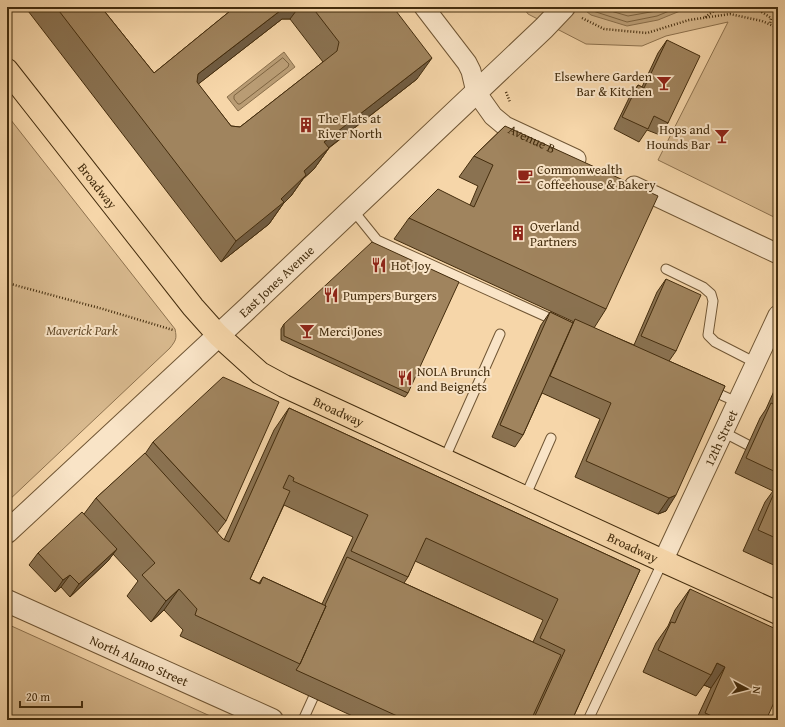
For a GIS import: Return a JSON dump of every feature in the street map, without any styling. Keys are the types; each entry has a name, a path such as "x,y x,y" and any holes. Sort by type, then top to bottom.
{"main road":[{"name":"Broadway","path":"7,70 193,307 218,335 260,373 284,386 778,613"}],"street":[{"name":"Avenue B","path":"424,7 467,63 471,71 476,92 493,116 505,126 591,166"},
{"name":"East Jones Avenue","path":"7,532 544,28 570,11"},
{"path":"620,180 778,254"},
{"name":"12th Street","path":"663,561 778,315"},
{"name":"North Alamo Street","path":"7,601 272,720"}],"lane":[{"path":"352,209 377,240 564,324"},
{"path":"666,269 703,287 711,294 714,301 708,335 715,342 756,363"},
{"path":"444,460 500,334"},
{"path":"700,385 737,402"},
{"path":"723,432 748,445"},
{"path":"525,497 551,438"},
{"path":"588,720 663,561"},
{"path":"303,720 313,698"}],"path":[{"path":"705,18 720,7"},
{"path":"754,7 771,18 770,24"},
{"path":"570,11 604,29 647,33 689,20 730,14 762,21 778,28"},
{"path":"7,283 173,330"},
{"path":"7,412 9,418 7,429"}],"green space":[{"path":"523,7 778,7 778,219 658,160 728,22 666,36 642,46 586,44 528,14"},
{"name":"Maverick Park","path":"7,115 175,329 176,337 170,348 7,502"},
{"path":"7,624 219,720 7,720"}],"water":[{"path":"581,7 695,7 685,9 658,20 627,26 591,15"},
{"path":"284,52 295,67 238,111 227,97"}],"building":[{"name":"The Flats at River North","path":"56,7 101,7 154,73 235,7 285,7 198,74 197,82 231,126 240,127 337,51 339,42 312,7 393,7 432,58 324,142 329,148 304,171 306,175 281,199 284,202 236,241"},
{"name":"Elsewhere Garden Bar & Kitchen","path":"667,40 700,56 668,123 654,116 648,129 622,117 638,85 644,88"},
{"name":"Overland Partners","path":"505,126 658,196 606,309 409,218 438,189 474,207 493,165 474,156"},
{"path":"372,242 459,282 408,393 284,336 284,324"},
{"path":"666,279 701,295 676,351 641,336"},
{"path":"550,312 573,323 523,435 500,425"},
{"path":"575,319 725,386 676,495 669,498 586,461 611,403 550,376"},
{"path":"223,377 279,402 226,521 153,442"},
{"path":"771,403 778,406 778,473 746,458"},
{"path":"289,408 640,570 572,720 533,720 565,650 540,638 558,599 426,538 408,577 351,551 368,515 293,481 294,478 289,475 283,488 290,491 250,579 260,584 263,577 326,606 300,664 195,615 197,609 179,589 166,601 142,575 155,563 96,498 145,453 223,539 229,542"},
{"path":"778,484 778,539 758,530"},
{"path":"82,512 117,549 79,584 70,575 63,580 38,553"},
{"path":"347,557 561,655 531,720 406,720 296,670"},
{"path":"690,589 778,630 778,694 766,720 721,720 705,713 725,667 717,663 711,675 658,650 671,622 675,623"}],"place":[{"name":"Elsewhere Garden Bar & Kitchen","path":"664,83"},
{"name":"The Flats at River North","path":"306,125"},
{"name":"Hops and Hounds Bar","path":"722,136"},
{"name":"Commonwealth Coffeehouse & Bakery","path":"525,176"},
{"name":"Overland Partners","path":"518,233"},
{"name":"Hot Joy","path":"379,265"},
{"name":"Pumpers Burgers","path":"331,295"},
{"name":"Merci Jones","path":"307,331"},
{"name":"NOLA Brunch and Beignets","path":"405,378"}]}
